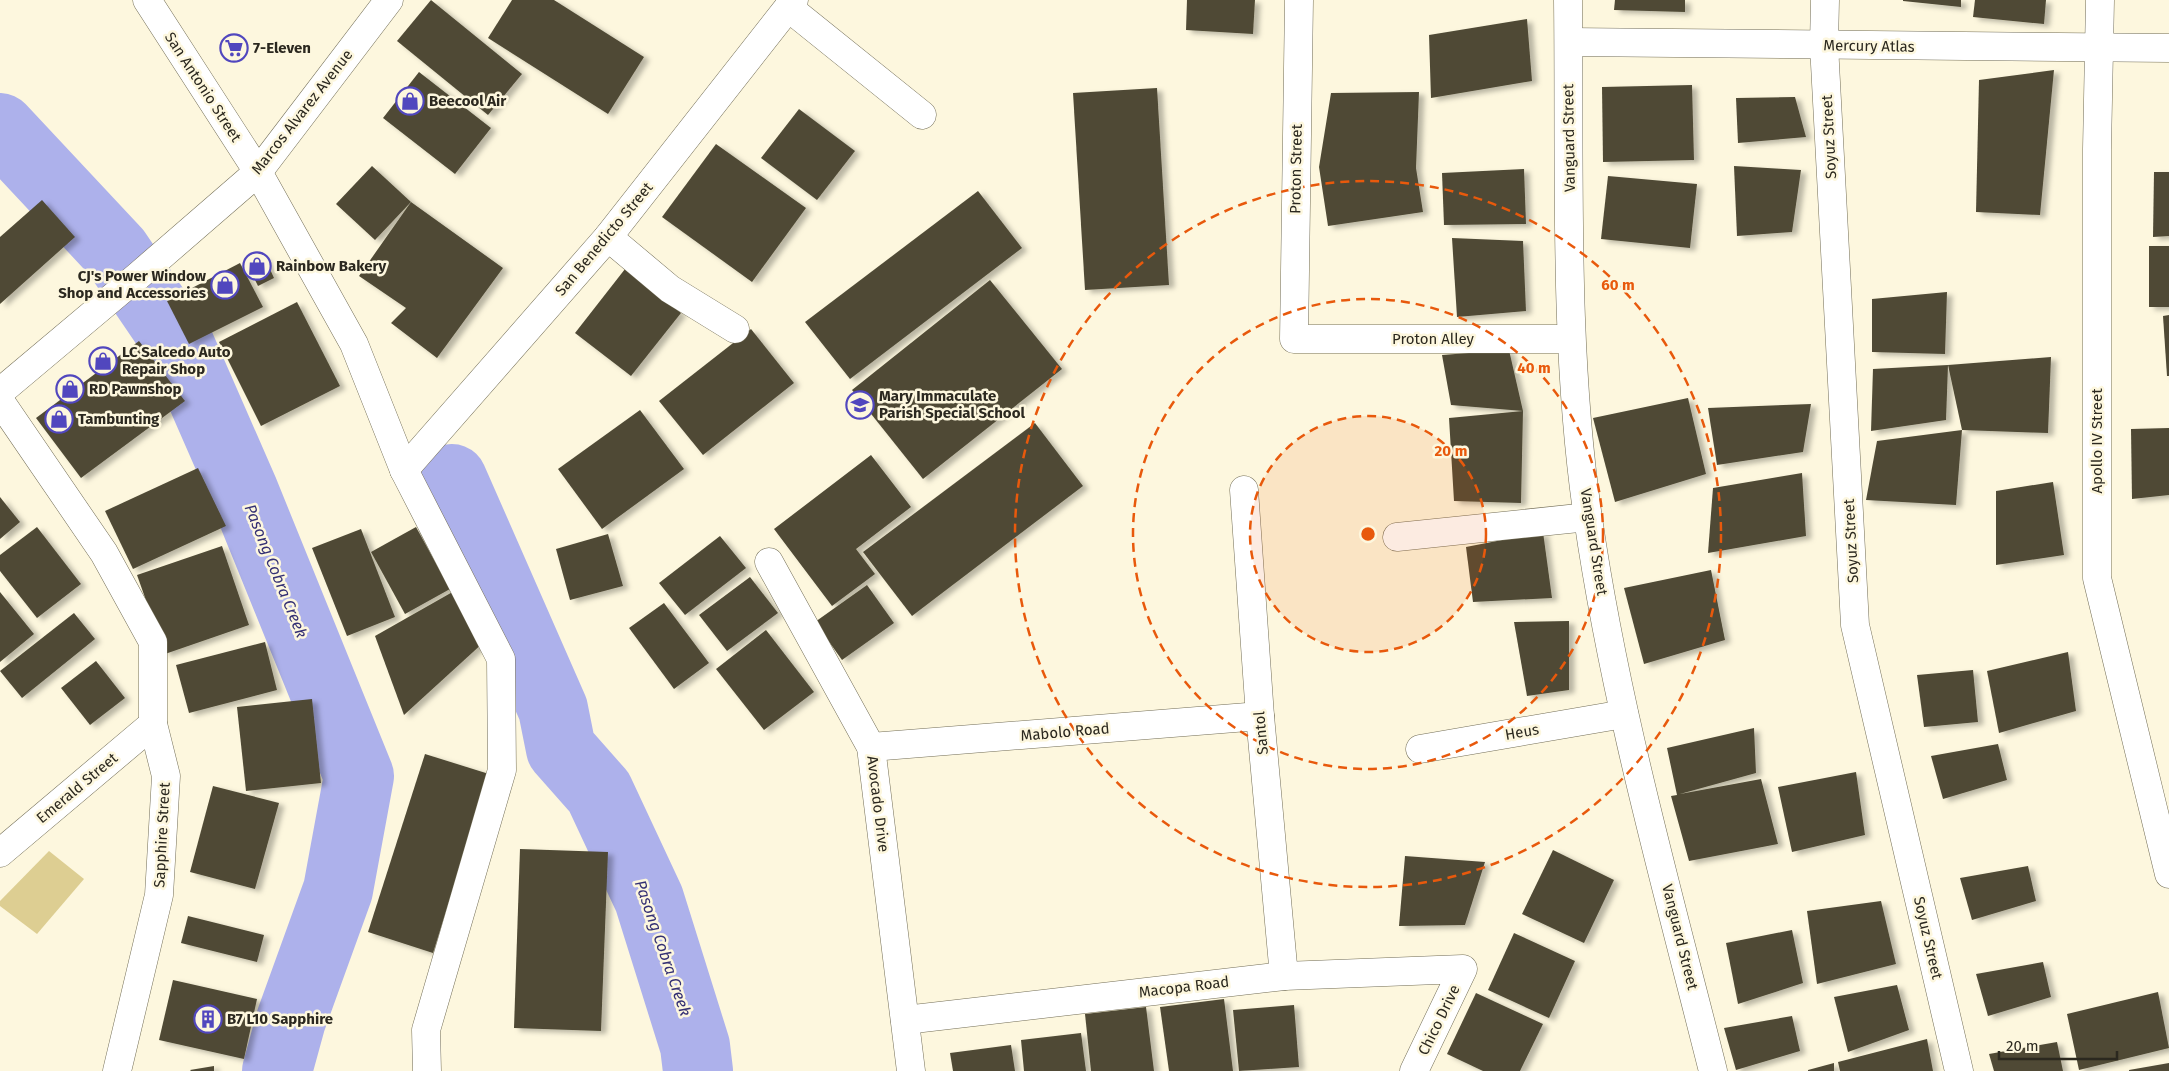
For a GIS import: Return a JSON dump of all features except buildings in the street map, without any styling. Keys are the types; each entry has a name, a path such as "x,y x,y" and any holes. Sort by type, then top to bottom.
{"street":[{"name":"San Antonio Street","path":"147,0 258,172 354,344 404,470 502,660 502,770 426,1030 427,1071"},
{"name":"Marcos Alvarez Avenue","path":"0,392 258,172 389,0"},
{"name":"Proton Street","path":"1294,338 1298,0"},
{"name":"Vanguard Street","path":"1568,0 1571,339 1588,518 1624,714 1714,1071"},
{"name":"Soyuz Street","path":"1825,0 1824,45 1855,625 1959,1071"},
{"name":"Apollo IV Street","path":"2100,0 2096,150 2097,578 2169,874"},
{"path":"792,4 922,115"},
{"name":"San Benedicto Street","path":"404,470 608,237 792,4"},
{"name":"Mercury Atlas","path":"1569,42 2099,49 2169,48"},
{"path":"608,237 670,289 734,330"},
{"name":"Proton Alley","path":"1294,338 1571,339"},
{"name":"Sapphire Street","path":"0,401 104,553 153,642 153,724 166,776 159,895 117,1071"},
{"name":"Santol","path":"1244,490 1260,716 1284,976"},
{"path":"1397,537 1588,518"},
{"name":"Avocado Drive","path":"769,562 871,747 912,1071"},
{"name":"Heus","path":"1420,749 1624,714"},
{"name":"Mabolo Road","path":"871,747 1260,716"},
{"name":"Emerald Street","path":"0,853 153,724"},
{"name":"Macopa Road","path":"905,1020 1284,976 1463,969"},
{"name":"Chico Drive","path":"1414,1071 1463,969"}],"shaded area":[{"path":"49,851 84,879 37,934 0,906 0,901"}],"waterway":[{"name":"Pasong Cobra Creek","path":"0,128 116,252 180,346 243,490 359,776 338,890 291,1020 277,1071"},
{"name":"Pasong Cobra Creek","path":"452,479 553,709 561,749 599,792 649,899 695,1046 698,1071"}],"place":[{"name":"7-Eleven","path":"234,48"},
{"name":"Beecool Air","path":"410,101"},
{"name":"Rainbow Bakery","path":"257,266"},
{"name":"CJ's Power Window Shop and Accessories","path":"225,285"},
{"name":"LC Salcedo Auto Repair Shop","path":"103,361"},
{"name":"RD Pawnshop","path":"70,389"},
{"name":"Mary Immaculate Parish Special School","path":"860,405"},
{"name":"Tambunting","path":"59,419"},
{"name":"B7 L10 Sapphire","path":"208,1019"}]}
